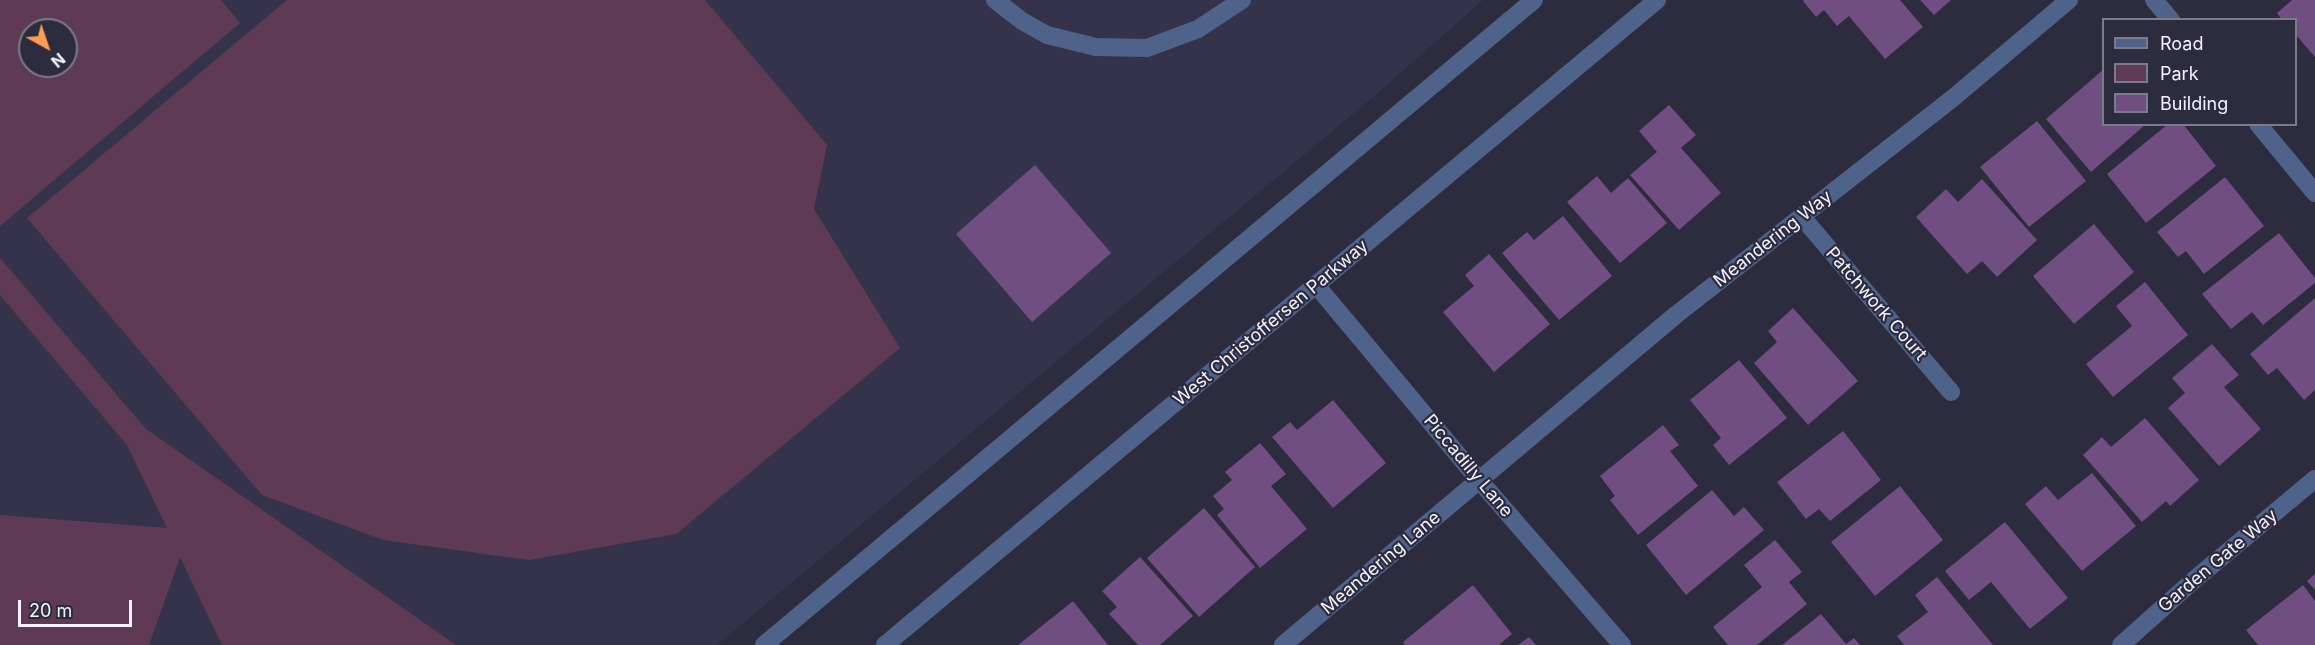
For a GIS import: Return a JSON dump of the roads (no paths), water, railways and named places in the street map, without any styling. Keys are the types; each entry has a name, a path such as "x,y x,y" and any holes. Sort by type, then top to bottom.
{"street":[{"path":"995,0 1022,21 1047,35 1096,47 1147,48 1198,29 1242,0"},
{"path":"764,645 1534,0"},
{"name":"West Christoffersen Parkway","path":"885,645 1657,0"},
{"name":"Meandering Way","path":"1479,480 1677,314 1953,98 2069,0"},
{"path":"2154,0 2169,18"},
{"path":"2260,126 2315,193"},
{"name":"Patchwork Court","path":"1802,217 1951,392"},
{"name":"Piccadilly Lane","path":"1316,285 1479,480 1622,645"},
{"name":"Garden Gate Way","path":"2121,645 2194,580 2315,479"},
{"name":"Meandering Lane","path":"1283,645 1479,480"}]}
